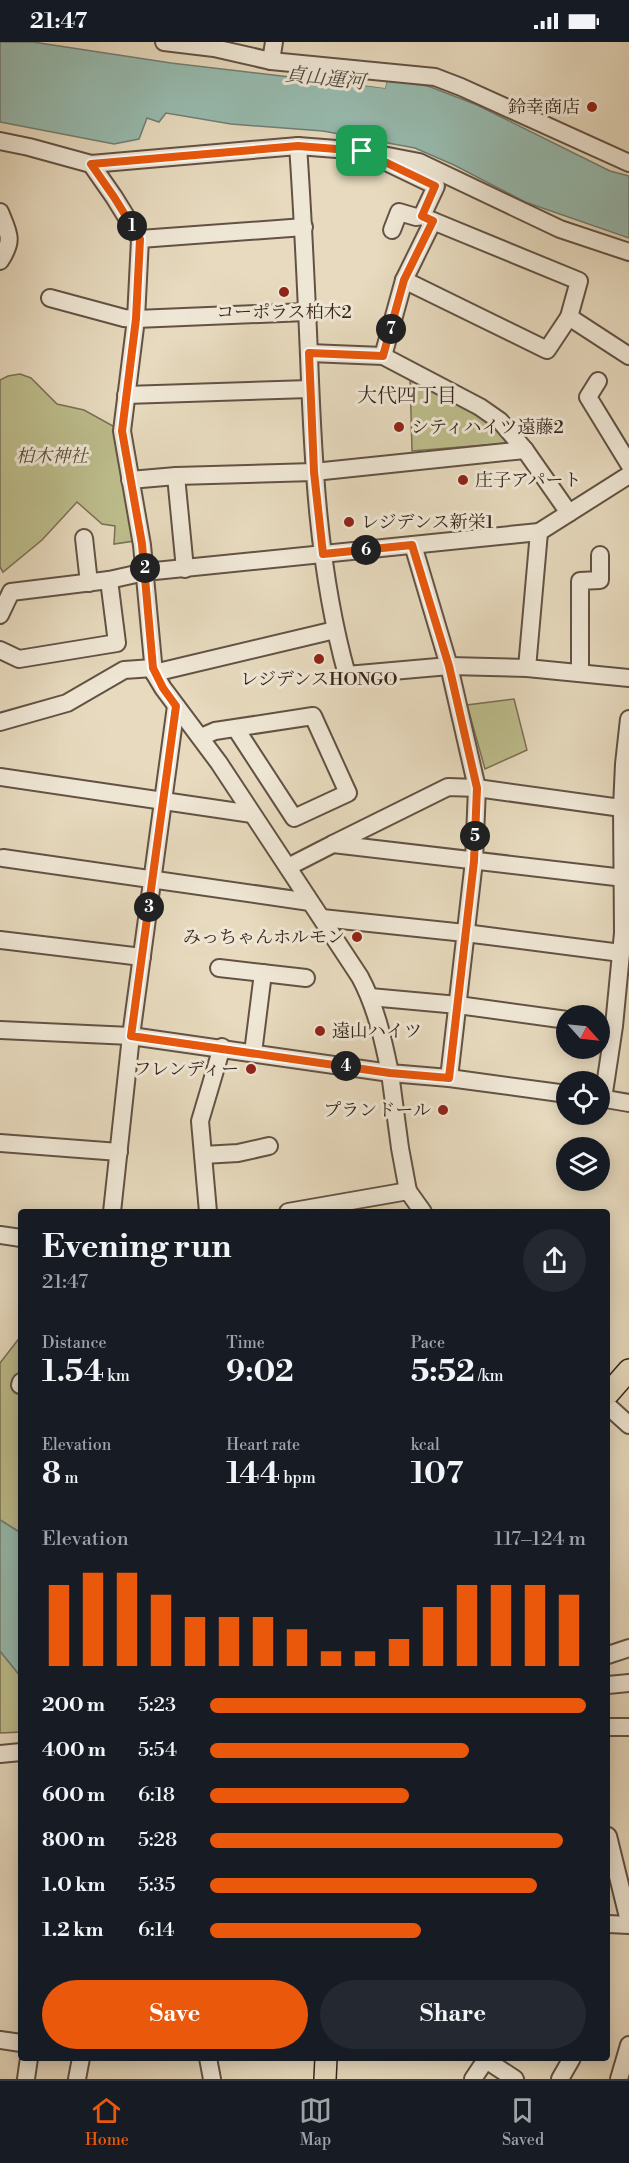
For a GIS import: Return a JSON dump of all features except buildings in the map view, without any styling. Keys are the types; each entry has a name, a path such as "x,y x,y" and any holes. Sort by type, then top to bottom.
{"main road":[{"path":"610,1392 629,1370"},
{"path":"325,2079 326,2061"}],"street":[{"path":"164,42 215,45 271,62 435,77 629,163"},
{"path":"271,62 274,42"},
{"path":"0,141 91,164 298,146 362,151 419,162 560,228 629,252"},
{"path":"298,146 304,227 314,472 323,554 335,630 347,675 449,666 527,668 629,678"},
{"path":"362,151 435,186 428,218 404,280 383,356"},
{"path":"91,164 140,239 136,319 122,431 145,572 154,670 176,706 201,737 322,918 370,997 390,1073 408,1191 421,1209"},
{"path":"0,212 10,238 9,249 0,261"},
{"path":"392,230 399,212 428,218 579,281 569,316 547,350 404,280"},
{"path":"140,239 304,227"},
{"path":"50,298 124,318 136,319 306,312"},
{"path":"569,316 629,356"},
{"path":"309,353 383,356 480,408 500,422 525,450 569,513"},
{"path":"598,381 588,397 629,464"},
{"path":"126,395 310,389"},
{"path":"130,480 176,476 314,472 525,450"},
{"path":"0,615 11,592 89,583 145,572 539,532 629,475"},
{"path":"176,476 185,569"},
{"path":"527,668 539,532"},
{"path":"84,538 89,583"},
{"path":"412,545 449,666 477,788 474,861 449,1078"},
{"path":"580,673 580,581 600,580 600,555"},
{"path":"0,650 19,659 117,643 109,580"},
{"path":"0,722 67,703 124,670 154,670 335,630"},
{"path":"112,1209 131,1036 176,706"},
{"path":"201,737 216,731 313,716 348,793 294,818 236,729"},
{"path":"610,1010 621,953 626,809 624,764 629,719"},
{"path":"0,777 252,814"},
{"path":"288,867 448,787 477,788 626,809"},
{"path":"333,844 624,878"},
{"path":"3,858 310,902"},
{"path":"322,918 621,953"},
{"path":"0,940 142,957"},
{"path":"219,968 306,978"},
{"path":"253,1053 263,973"},
{"path":"370,997 458,1005 556,1018"},
{"path":"0,1030 131,1036 222,1047 390,1073 449,1078 556,1093"},
{"path":"208,1209 200,1121 222,1047"},
{"path":"610,1100 629,1103"},
{"path":"0,1143 119,1152"},
{"path":"203,1155 238,1153 269,1146"},
{"path":"321,1209 354,1206 408,1191"},
{"path":"0,1235 18,1238"},
{"path":"610,1408 629,1425"},
{"path":"610,1654 629,1647"},
{"path":"610,1685 629,1683"},
{"path":"610,1727 629,1727"},
{"path":"0,1754 18,1752"},
{"path":"610,1841 624,1875 629,1923 610,1924"},
{"path":"0,2040 18,2043"},
{"path":"619,2079 629,2045"},
{"path":"26,2079 29,2061"},
{"path":"77,2079 80,2061"},
{"path":"209,2061 212,2079"},
{"path":"472,2079 486,2061"},
{"path":"490,2061 515,2079"},
{"path":"560,2079 570,2061"}],"green space":[{"name":"柏木神社","path":"20,374 31,378 57,404 84,410 122,431 141,540 114,544 115,526 102,524 77,502 42,540 3,572 0,567 0,380"},
{"path":"410,377 496,422 509,443 412,451"},
{"path":"514,699 527,750 485,769 467,705"},
{"path":"18,1340 18,1531 0,1520 0,1363"},
{"path":"0,1651 18,1673 18,1732 0,1733"}],"water":[{"path":"0,42 33,42 171,63 385,88 387,80 428,86 477,105 610,171 629,176 629,238 525,202 454,165 415,148 323,131 231,124 166,113 159,122 147,118 139,139 114,144 0,122"},
{"path":"0,1520 18,1531 18,1673 0,1651"}],"pier":[{"path":"205,64 383,85 384,79 387,80 385,88"}],"place":[{"name":"鈴幸商店","path":"592,107"},
{"name":"コーポラス柏木2","path":"284,292"},
{"name":"シティハイツ遠藤2","path":"399,427"},
{"name":"庄子アパート","path":"463,480"},
{"name":"レジデンス新栄1","path":"349,522"},
{"name":"レジデンスHONGO","path":"319,659"},
{"name":"みっちゃんホルモン","path":"357,937"},
{"name":"遠山ハイツ","path":"320,1031"},
{"name":"フレンディー","path":"251,1069"},
{"name":"プランドール","path":"443,1110"}],"district":[{"name":"大代四丁目","path":"407,396"}],"route":[{"path":"298,146 362,151 435,186 422,216 433,221 404,280 383,356 309,353 314,472 323,554 412,545 449,666 477,788 474,861 449,1078 390,1073 222,1047 131,1036 176,706 163,688 153,668 142,544 122,431 136,319 140,239 91,164 298,146"}],"water label":[{"name":"貞山運河","path":"325,79"}]}
